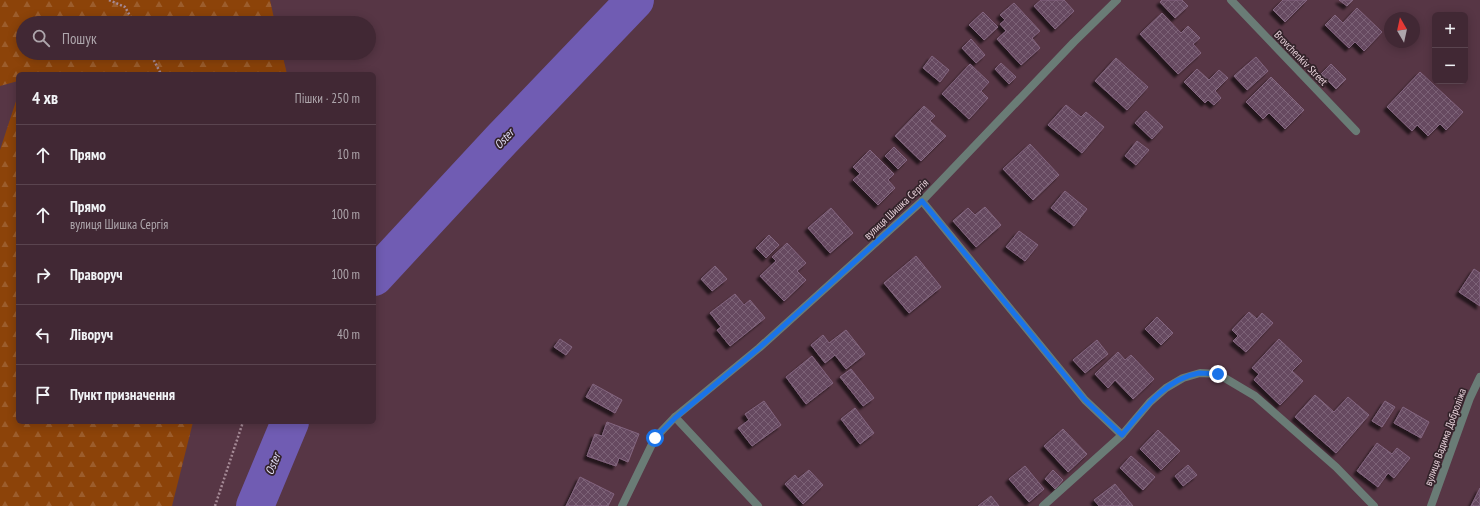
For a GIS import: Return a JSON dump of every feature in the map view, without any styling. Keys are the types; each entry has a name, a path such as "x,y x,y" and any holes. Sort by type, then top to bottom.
{"street":[{"name":"вулиця Шишка Сергія","path":"622,506 655,438 675,418 759,348 922,201 1074,42 1117,0"},
{"name":"Brovchenkiv Street","path":"1231,0 1356,131"},
{"path":"922,201 1085,400 1122,435"},
{"path":"1043,506 1122,435 1150,402 1166,388 1183,378 1200,373 1218,374 1255,396 1336,467 1374,506"},
{"name":"вулиця Вадима Доброліжа","path":"1431,506 1470,398 1480,377"},
{"path":"675,418 758,506"}],"path":[{"path":"108,0 125,7 130,16"},
{"path":"154,60 160,72"},
{"path":"215,506 242,424"}],"green space":[{"path":"0,0 270,0 273,16 16,16 16,60 284,60 287,72 16,72 16,82 0,86"},
{"path":"16,101 16,424 192,424 172,506 0,506 0,150"}],"building":[{"path":"1041,0 1064,0 1074,11 1055,29 1034,6"},
{"path":"1162,0 1182,0 1188,6 1175,18 1160,2"},
{"path":"1283,0 1307,0 1285,22 1273,10"},
{"path":"1339,0 1353,0 1347,6"},
{"path":"1014,3 1040,31 1032,38 1040,48 1021,65 997,39 1006,31 1000,24 1005,20 1000,15"},
{"path":"1357,8 1382,32 1364,51 1355,42 1349,48 1325,25 1335,15 1343,23"},
{"path":"983,12 998,27 984,40 969,25"},
{"path":"1162,13 1181,33 1188,26 1200,38 1193,44 1201,53 1178,74 1140,34"},
{"path":"971,39 985,55 976,63 962,48"},
{"path":"932,56 949,70 940,82 923,68"},
{"path":"1256,57 1268,71 1247,90 1234,76"},
{"path":"1116,58 1148,87 1127,110 1095,81"},
{"path":"1001,63 1016,77 1009,84 995,69"},
{"path":"970,64 989,82 981,91 988,98 969,119 942,94"},
{"path":"1331,64 1346,79 1336,89 1321,74"},
{"path":"1197,69 1209,80 1219,70 1228,78 1215,91 1221,98 1214,105 1208,100 1205,103 1184,82"},
{"path":"1420,72 1463,112 1446,130 1440,124 1428,136 1417,125 1412,131 1387,107"},
{"path":"1271,77 1304,110 1285,129 1269,113 1263,119 1246,102"},
{"path":"1066,105 1081,117 1086,112 1104,127 1082,153 1048,125"},
{"path":"924,106 935,116 930,121 946,136 921,161 895,136"},
{"path":"1146,111 1163,127 1152,139 1135,123"},
{"path":"1137,141 1149,150 1136,165 1125,156"},
{"path":"1030,144 1059,175 1033,200 1003,169"},
{"path":"894,147 907,160 898,169 885,156"},
{"path":"870,150 894,174 888,180 895,188 878,205 853,180 860,174 853,167"},
{"path":"1065,191 1087,209 1074,226 1051,208"},
{"path":"985,207 1001,225 976,247 953,221 968,208 975,215"},
{"path":"831,208 853,233 830,253 808,228"},
{"path":"1019,231 1038,245 1025,261 1006,247"},
{"path":"769,235 779,245 766,258 756,248"},
{"path":"787,243 806,263 797,271 806,280 784,301 760,276 776,261 772,257"},
{"path":"916,256 941,287 909,313 884,283"},
{"path":"715,266 727,279 712,291 701,279"},
{"path":"1474,269 1480,273 1480,306 1459,292"},
{"path":"735,294 744,305 750,300 765,318 730,346 717,330 721,327 710,313"},
{"path":"1249,312 1257,319 1262,313 1273,323 1246,352 1233,341 1238,336 1232,330"},
{"path":"1157,317 1173,333 1161,345 1145,329"},
{"path":"846,330 865,354 846,369 835,355 825,363 811,345 823,335 829,343"},
{"path":"560,339 572,347 566,355 554,347"},
{"path":"1279,339 1302,361 1292,371 1303,381 1280,405 1254,380 1259,374 1252,368"},
{"path":"1097,340 1108,354 1085,373 1073,360"},
{"path":"1118,352 1125,360 1131,355 1154,379 1133,399 1115,380 1108,388 1095,374"},
{"path":"812,356 833,383 806,404 786,377"},
{"path":"851,369 874,398 863,406 840,377"},
{"path":"593,384 622,400 615,413 586,397"},
{"path":"1315,395 1334,412 1348,397 1369,415 1336,453 1295,417"},
{"path":"764,401 781,425 752,446 738,428 749,420 745,414"},
{"path":"1385,401 1395,407 1382,427 1372,421"},
{"path":"1403,407 1429,422 1421,438 1394,423"},
{"path":"855,408 874,433 860,444 841,419"},
{"path":"607,422 639,434 628,462 619,458 616,466 587,456 595,434 602,436"},
{"path":"1063,429 1087,454 1068,472 1044,446"},
{"path":"1158,430 1180,451 1161,470 1140,449"},
{"path":"1377,443 1392,454 1397,448 1410,458 1394,478 1388,473 1378,487 1357,471"},
{"path":"1131,456 1155,477 1143,490 1120,468"},
{"path":"1188,465 1197,475 1183,486 1175,476"},
{"path":"1025,466 1044,489 1029,502 1009,479"},
{"path":"809,470 823,485 803,504 785,484 795,475 798,479"},
{"path":"1053,470 1063,480 1055,489 1045,479"},
{"path":"580,477 614,494 608,506 566,506"},
{"path":"1115,484 1133,506 1099,506 1094,500"},
{"path":"1480,488 1480,506 1471,506"},
{"path":"991,496 999,506 978,506"}],"waterway":[{"name":"Oster","path":"376,275 502,139 635,0"},
{"name":"Oster","path":"255,506 289,424"}],"route":[{"path":"655,438 675,418 759,348 922,201 1085,400 1122,435 1150,402 1166,388 1183,378 1200,373 1218,374"}]}
